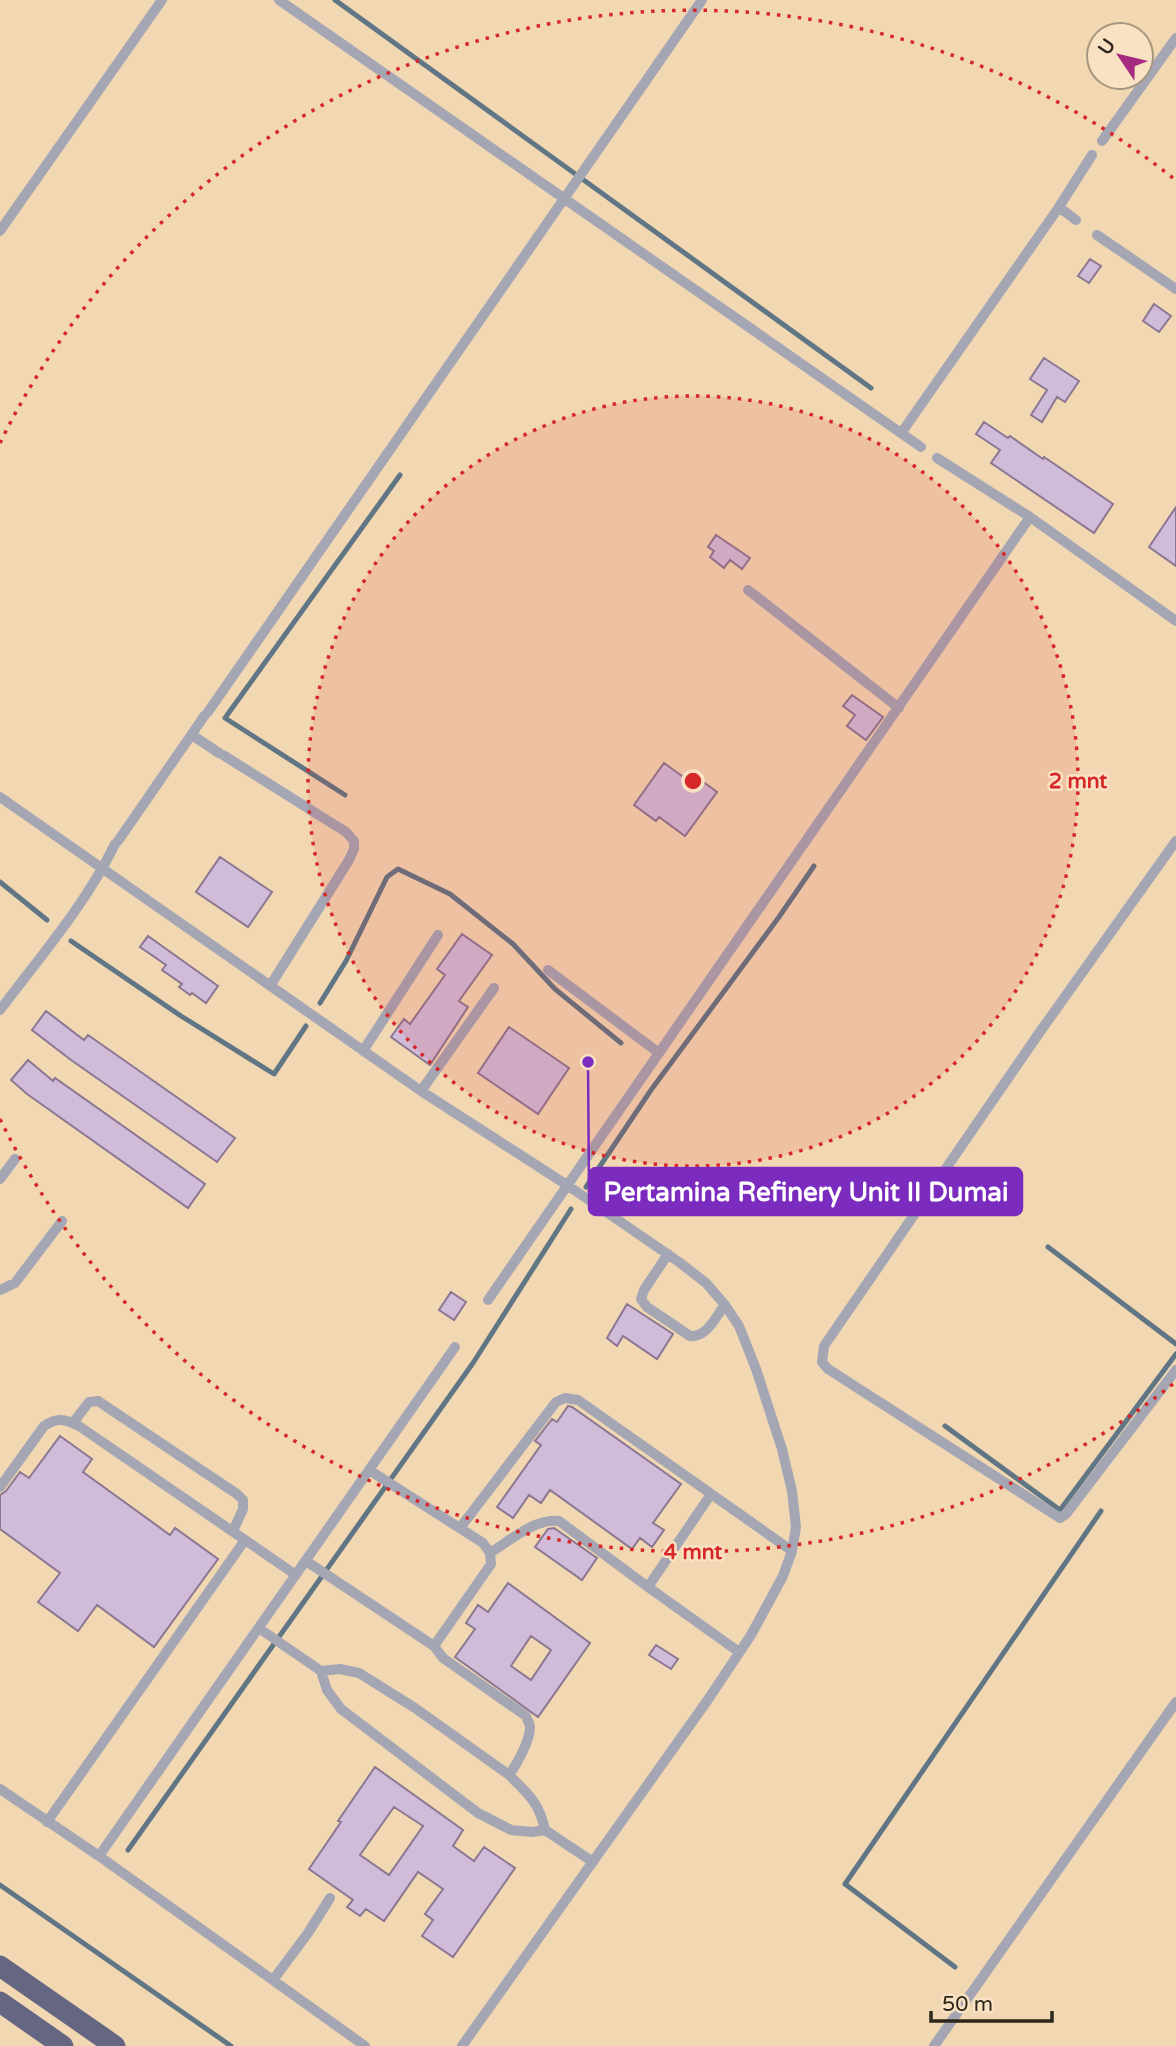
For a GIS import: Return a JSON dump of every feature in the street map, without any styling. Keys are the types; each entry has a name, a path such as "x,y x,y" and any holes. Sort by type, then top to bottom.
{"highway":[{"path":"0,1966 115,2046"},
{"path":"2,2008 63,2046"}],"lane":[{"path":"0,232 162,0"},
{"path":"279,0 922,447"},
{"path":"0,1010 104,868 117,842 702,0"},
{"path":"1102,141 1174,44"},
{"path":"902,432 1059,207 1092,155"},
{"path":"1059,207 1076,220"},
{"path":"1097,235 1176,289"},
{"path":"937,458 1030,517 1175,617"},
{"path":"488,1300 1030,517"},
{"path":"748,590 899,708"},
{"path":"192,735 346,832 354,841 349,860 270,986"},
{"path":"0,797 363,1051 567,1185 706,1283 725,1304 739,1326 756,1369 782,1449 792,1491 796,1527 792,1551 783,1576 739,1653 462,2046"},
{"path":"1176,841 1037,1036 824,1346 822,1362 828,1370 1060,1518 1066,1514 1176,1370"},
{"path":"363,1051 438,935"},
{"path":"548,970 659,1053"},
{"path":"421,1090 494,988"},
{"path":"0,1179 15,1159"},
{"path":"0,1290 15,1283 62,1221"},
{"path":"667,1254 644,1290 641,1299 647,1307 690,1336 697,1337 705,1332 725,1304"},
{"path":"99,1856 456,1347"},
{"path":"460,1528 556,1402 565,1398 578,1400 792,1551"},
{"path":"73,1423 89,1402 98,1401 226,1486 240,1497 243,1503 233,1531"},
{"path":"0,1487 44,1426 52,1420 60,1419 73,1423 296,1575"},
{"path":"369,1469 483,1543 490,1553 491,1564 433,1646"},
{"path":"648,1587 710,1494"},
{"path":"490,1553 536,1524 548,1520 559,1521 739,1653"},
{"path":"47,1822 245,1540"},
{"path":"306,1561 433,1646 443,1658 526,1716 530,1727 526,1741 509,1775"},
{"path":"260,1629 321,1671 327,1690 341,1709 478,1813 511,1830 545,1830 593,1862"},
{"path":"321,1671 340,1669 359,1673 415,1707 509,1775 533,1798 541,1813 545,1830"},
{"path":"934,2046 1176,1702"},
{"path":"0,1789 99,1856 365,2046"},
{"path":"273,1980 330,1898"}],"shaded area":[{"path":"0,0 1176,0 1176,2046 0,2046"}],"building":[{"path":"1090,259 1101,266 1089,283 1078,276"},
{"path":"1154,304 1171,316 1159,332 1143,321"},
{"path":"1044,358 1079,381 1065,402 1057,397 1042,422 1031,415 1047,390 1030,379"},
{"path":"984,422 1043,459 1044,457 1113,504 1094,533 991,463 1000,450 976,434"},
{"path":"1176,507 1176,566 1149,547"},
{"path":"716,535 750,558 742,569 730,560 724,568 710,557 714,551 708,547"},
{"path":"852,695 883,717 866,740 847,726 855,715 843,706"},
{"path":"664,763 693,784 698,778 717,792 685,836 659,817 656,821 634,805"},
{"path":"220,857 272,892 248,927 196,892"},
{"path":"462,934 492,955 459,1001 468,1007 430,1065 391,1037 404,1019 410,1024 445,975 437,969"},
{"path":"148,936 218,986 206,1003 179,987 182,984 162,970 166,965 140,947"},
{"path":"46,1011 84,1040 88,1035 235,1138 217,1162 32,1030"},
{"path":"509,1027 569,1068 538,1114 478,1073"},
{"path":"28,1060 53,1081 55,1078 205,1184 188,1208 11,1080"},
{"path":"451,1292 466,1302 454,1320 439,1310"},
{"path":"627,1304 673,1334 657,1359 623,1336 617,1346 607,1338"},
{"path":"568,1406 681,1484 653,1523 664,1530 652,1547 640,1538 632,1549 550,1490 541,1503 529,1495 513,1518 497,1507 541,1445 535,1441 552,1419 557,1422"},
{"path":"60,1436 92,1459 83,1472 170,1535 175,1528 218,1559 154,1647 97,1605 78,1631 38,1602 60,1573 0,1529 0,1495 20,1472 29,1478"},
{"path":"554,1528 597,1558 582,1580 535,1547 548,1529"},
{"path":"508,1583 590,1643 538,1717 455,1657 475,1629 466,1623 478,1605 488,1612","holes":["531,1636 551,1650 531,1680 511,1666"]},
{"path":"656,1645 678,1659 671,1669 649,1655"},
{"path":"375,1767 463,1830 453,1846 474,1861 484,1847 515,1868 453,1957 422,1936 433,1920 425,1914 443,1889 418,1872 384,1921 366,1909 360,1916 347,1907 353,1900 309,1869 341,1822 338,1821","holes":["394,1807 423,1826 389,1875 360,1855"]}],"waterway":[{"path":"335,0 871,388"},
{"path":"345,795 225,718 400,475"},
{"path":"586,1187 651,1090 814,866"},
{"path":"320,1003 346,961 387,877 398,869 450,894 513,944 555,989 621,1043"},
{"path":"0,882 47,920"},
{"path":"71,941 181,1016 274,1074 306,1026"},
{"path":"128,1850 473,1363 571,1209"},
{"path":"1048,1247 1176,1344"},
{"path":"945,1426 1060,1510 1176,1354"},
{"path":"955,1967 845,1884 1101,1511"},
{"path":"0,1885 231,2046"}],"place":[{"name":"Pertamina Refinery Unit II Dumai","path":"588,1062"}]}
